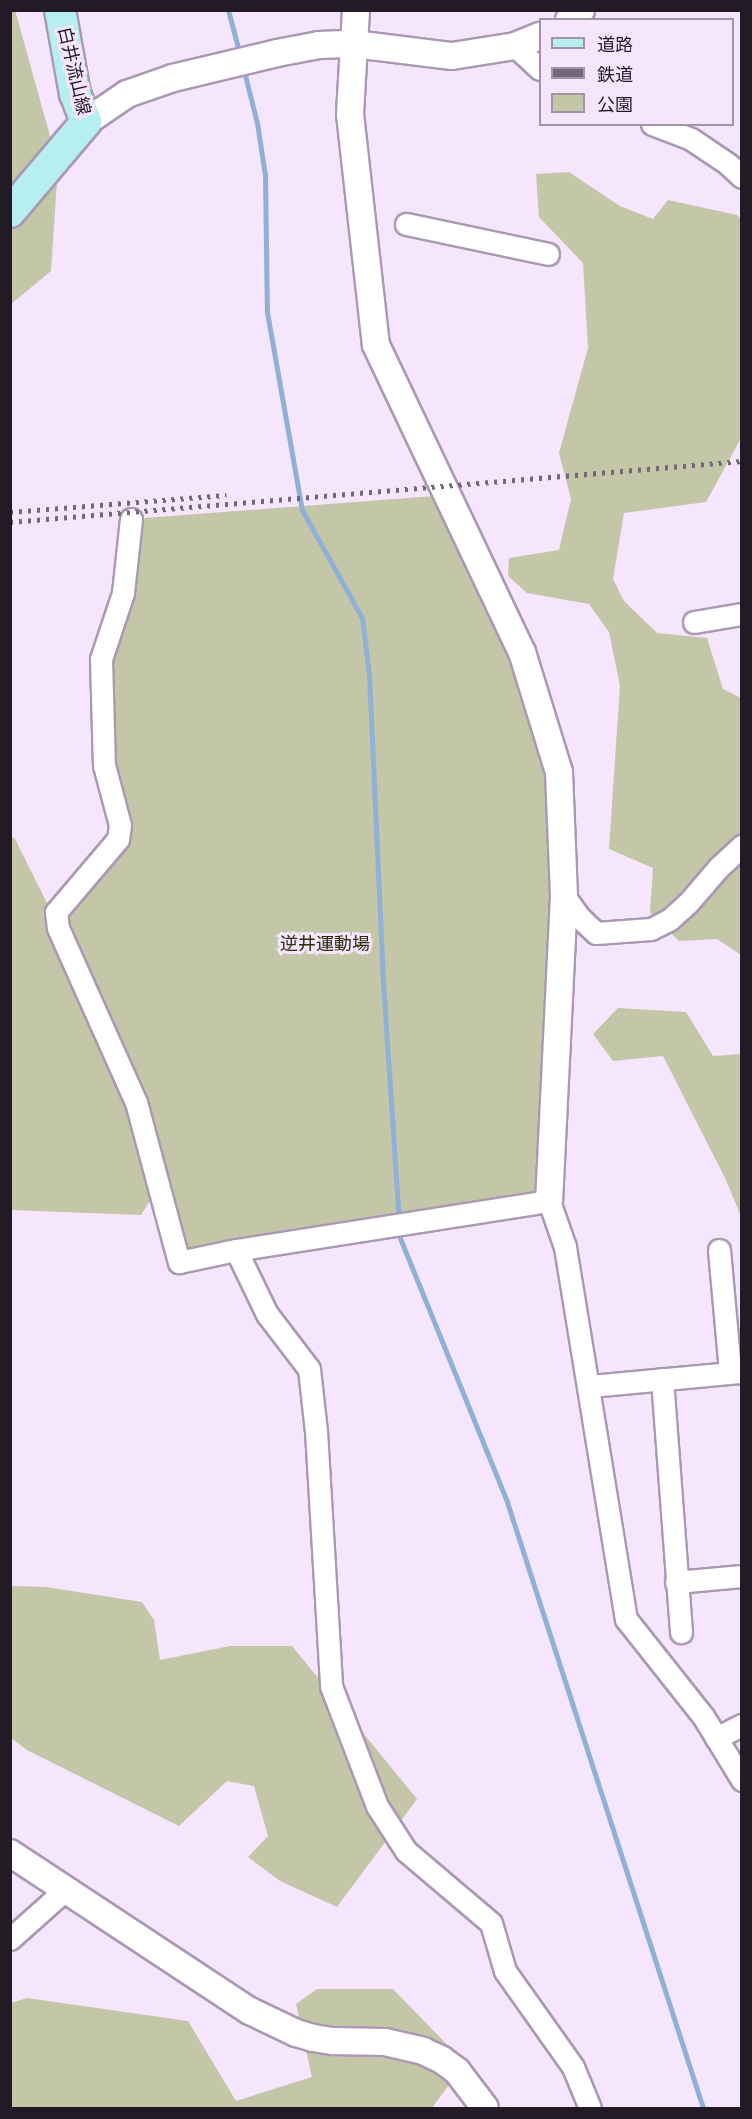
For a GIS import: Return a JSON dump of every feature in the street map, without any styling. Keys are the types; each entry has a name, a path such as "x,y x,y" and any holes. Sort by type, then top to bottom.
{"main road":[{"name":"白井流山線","path":"10,212 86,122 75,94 60,10"}],"street":[{"path":"356,10 350,114 376,345 522,652 559,772 564,896 549,1200 565,1247 590,1386 626,1619 704,1716 741,1780"},
{"path":"86,122 127,94 173,78 319,45 354,44 452,56 515,46 539,36"},
{"path":"515,46 539,68"},
{"path":"657,126 691,139 728,164 741,177"},
{"path":"406,224 548,254"},
{"path":"131,519 123,593 101,658 104,765 120,825 118,839 56,912 58,928 136,1102 179,1262 236,1250 549,1200"},
{"path":"694,622 741,615"},
{"path":"564,896 580,918 596,933 651,929 669,920 688,903 718,868 741,846"},
{"path":"236,1250 267,1314 309,1369 316,1431 331,1686 376,1806 406,1851 491,1923 505,1971 573,2067 590,2109"},
{"path":"590,1386 736,1372 719,1250"},
{"path":"662,1379 681,1632"},
{"path":"676,1582 741,1576"},
{"path":"716,1738 741,1725"},
{"path":"10,1853 250,2011 305,2036 333,2042 386,2042 423,2051 442,2060 468,2083 485,2109"},
{"path":"10,1939 65,1890"}],"green space":[{"path":"15,10 58,165 51,271 11,304 10,11"},
{"path":"569,172 620,206 653,219 668,200 737,215 742,221 741,438 706,502 624,513 613,579 624,601 657,633 707,638 723,689 741,698 741,955 717,939 679,941 650,912 653,868 609,849 620,686 609,632 589,604 527,593 508,576 509,558 559,550 571,499 559,453 588,348 583,263 539,217 536,174"},
{"name":"逆井運動場","path":"447,495 559,772 549,1201 419,1222 242,1237 186,1253 162,1182 141,1215 11,1210 11,839 14,837 59,927 77,902 120,825 101,659 131,519"},
{"path":"618,1008 686,1012 713,1056 741,1054 741,1216 725,1178 663,1056 613,1061 593,1034"},
{"path":"11,1586 46,1587 142,1602 154,1620 160,1660 230,1646 292,1646 417,1799 337,1907 280,1881 248,1857 268,1836 254,1786 227,1781 179,1826 27,1750 11,1738"},
{"path":"317,1989 393,1989 465,2063 432,2108 11,2108 11,2003 27,1998 188,2021 236,2101 312,2077 296,2004"}],"waterway":[{"path":"228,10 240,55"},
{"path":"243,67 257,123 265,175 267,312 302,510 362,618 369,674 383,982 399,1221"},
{"path":"400,1230 400,1238 507,1502 703,2108"}],"railway":[{"path":"10,522 742,461"},
{"path":"10,512 226,495"}]}
